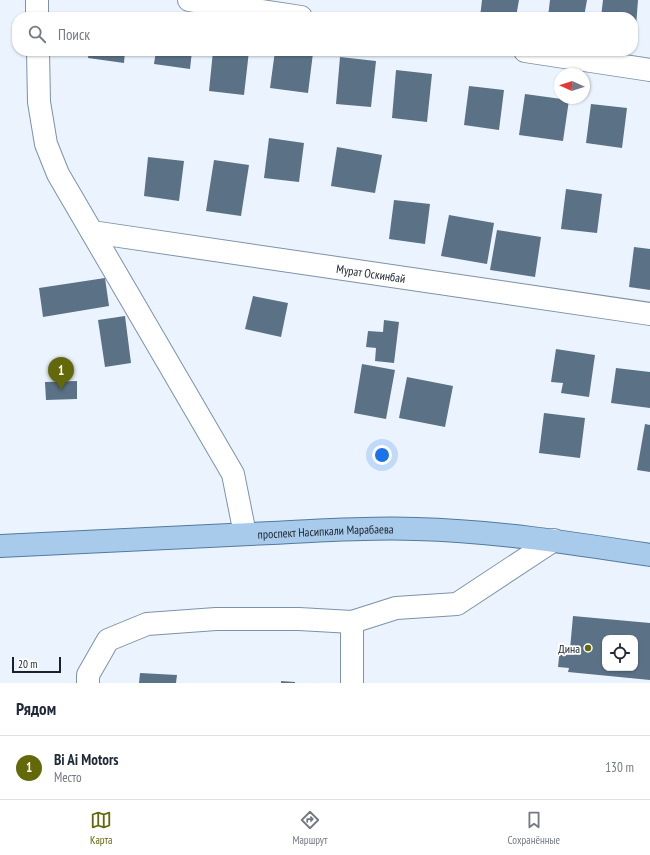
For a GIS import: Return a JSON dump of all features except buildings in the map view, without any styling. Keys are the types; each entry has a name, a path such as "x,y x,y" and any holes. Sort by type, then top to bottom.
{"main road":[{"name":"проспект Насипкали Марабаева","path":"0,546 245,534 415,529 497,533 650,555"}],"street":[{"path":"37,0 37,12"},
{"path":"189,0 268,12"},
{"path":"38,56 39,102 46,144 58,174 233,474 245,534"},
{"path":"558,56 650,70"},
{"name":"Мурат Оскинбай","path":"92,232 650,314"},
{"path":"88,683 88,674 108,640 147,624 216,619 299,619 352,622 396,608 457,604 554,540"},
{"path":"352,622 352,683"}],"place":[{"name":"Bi Ai Motors","path":"61,390"},
{"name":"Дина","path":"588,648"}]}
